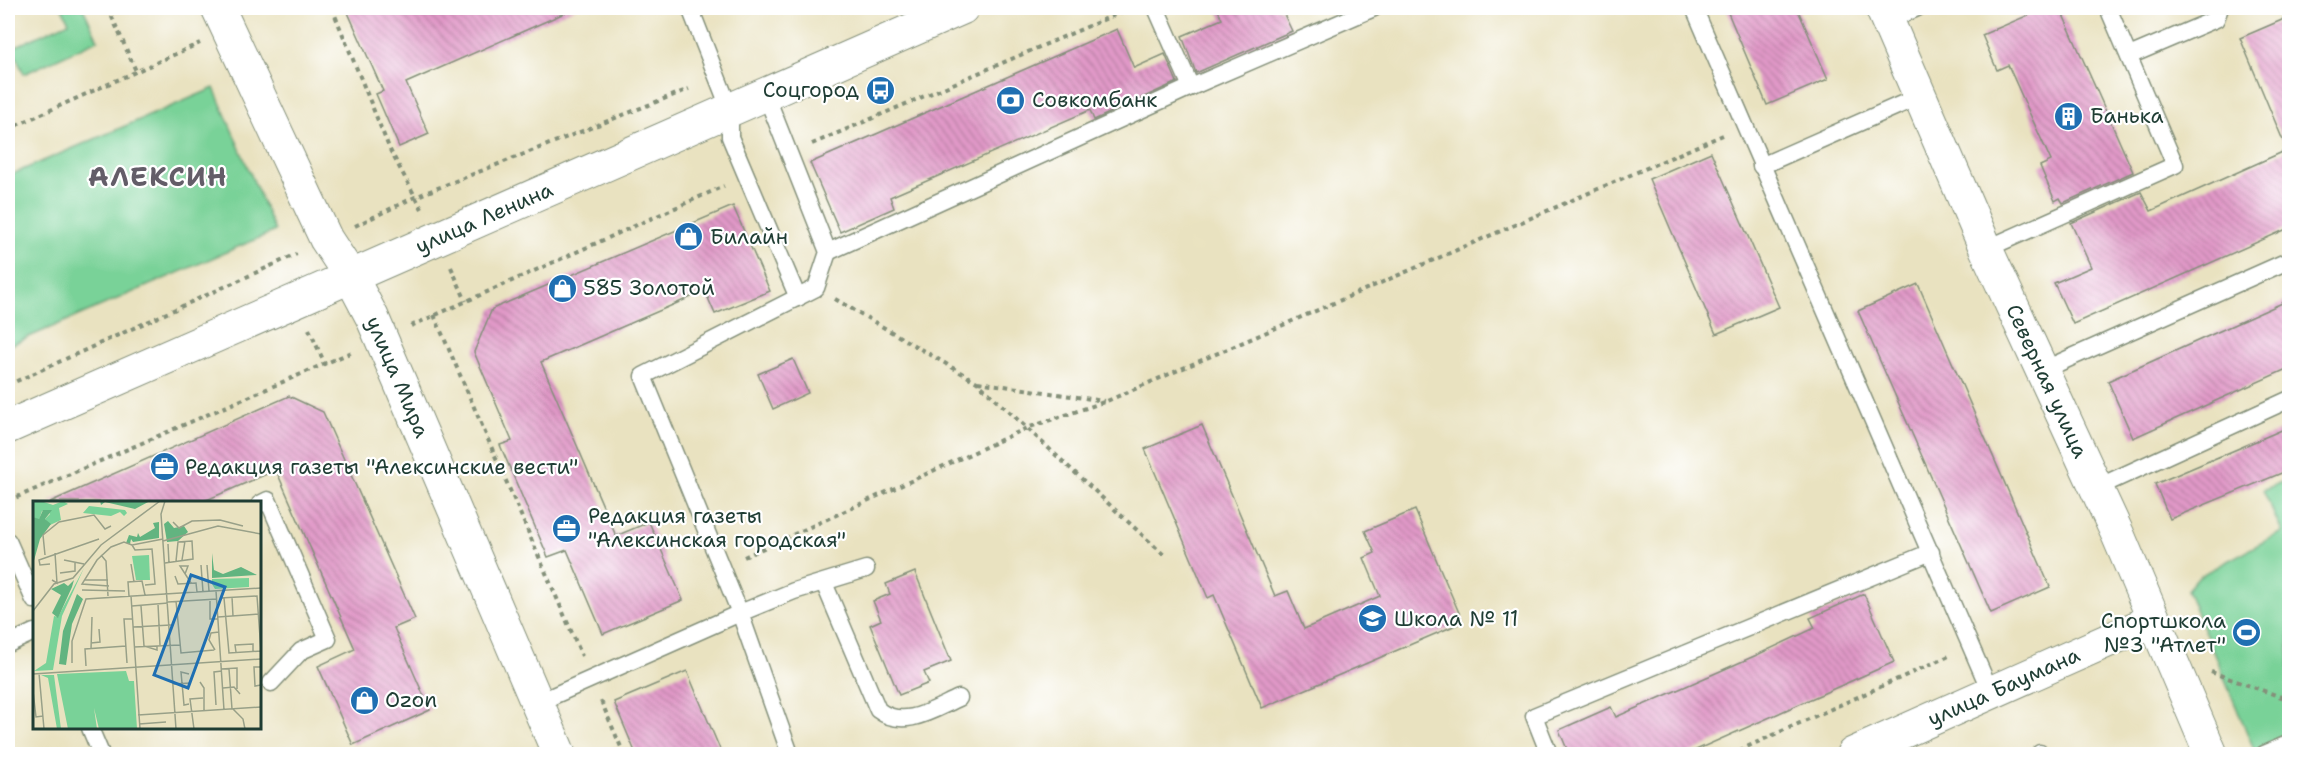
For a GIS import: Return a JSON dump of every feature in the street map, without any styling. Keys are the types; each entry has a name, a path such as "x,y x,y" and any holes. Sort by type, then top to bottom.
{"street":[{"name":"улица Ленина","path":"8,427 962,8"},
{"name":"Северная улица","path":"1896,12 1920,96 1986,249 2096,488 2211,754"},
{"name":"улица Мира","path":"223,19 326,239 351,277 382,339 559,754"},
{"name":"улица Баумана","path":"1853,754 2154,620"}],"lane":[{"path":"690,8 730,110 730,137 798,298"},
{"path":"1156,8 1191,87"},
{"path":"828,252 1191,87 1374,8"},
{"path":"1694,8 1991,693"},
{"path":"1986,249 2175,165 2108,8"},
{"path":"2129,56 2216,19 2220,8"},
{"path":"766,95 828,252 816,288 643,375 740,613 790,754"},
{"path":"1761,166 1920,96"},
{"path":"2043,370 2289,260"},
{"path":"2096,488 2289,399"},
{"path":"261,504 268,500 328,639 301,651 271,683"},
{"path":"8,541 33,598"},
{"path":"1549,754 1534,716 1931,552"},
{"path":"537,703 794,591 866,569"},
{"path":"824,583 878,710 888,717 901,720 914,717 959,698"},
{"path":"8,644 33,632"},
{"path":"90,729 101,754"},
{"path":"2264,754 2289,743"}],"path":[{"path":"108,8 136,71"},
{"path":"332,8 390,150 438,239 466,301"},
{"path":"789,154 1132,8"},
{"path":"8,129 136,71 223,19"},
{"path":"721,568 1027,428 1107,401 1744,125"},
{"path":"8,501 382,339 746,176"},
{"path":"816,288 977,382 1164,555"},
{"path":"434,315 624,754"},
{"path":"977,382 1107,401"},
{"path":"1731,754 1971,646"},
{"path":"2170,659 2289,700"}],"green space":[{"path":"62,8 83,8 98,40 24,74 12,48 69,22"},
{"path":"214,88 275,231 8,346 8,176"},
{"name":"Спортшкола №3 \"Атлет\"","path":"2289,479 2289,754 2256,754 2187,590 2199,576 2282,532 2263,490"}],"building":[{"path":"346,8 576,8 406,83 429,134 399,147 376,94 383,91"},
{"path":"1217,8 1281,8 1292,31 1196,73 1182,36 1222,19"},
{"path":"1726,8 1797,8 1828,79 1767,105"},
{"name":"Банька","path":"2045,8 2060,8 2133,172 2063,203 2060,198 2055,201 2040,166 2051,161 2008,65 1997,70 1982,35"},
{"path":"2289,17 2289,228 2073,324 2054,283 2091,267 2071,223 2141,192 2151,211 2287,150 2240,38"},
{"path":"1117,29 1134,68 1165,54 1177,82 1094,120 1090,110 890,197 894,208 840,232 810,163"},
{"path":"1711,152 1779,307 1716,334 1649,179"},
{"path":"733,206 770,291 715,314 705,291 541,362 616,536 649,522 683,600 603,634 567,550 548,557 500,445 512,441 474,352 492,309"},
{"path":"1918,284 2050,587 1991,613 1858,311"},
{"path":"2289,300 2289,368 2133,438 2108,381"},
{"path":"793,359 808,393 773,409 758,374"},
{"path":"289,396 323,412 415,619 394,628 430,710 353,745 318,666 355,649 276,470 204,501 52,501"},
{"path":"1202,425 1275,596 1288,591 1304,629 1380,596 1364,558 1375,553 1365,531 1415,510 1463,622 1262,708 1214,595 1208,598 1145,449"},
{"path":"2289,427 2289,470 2170,519 2155,484"},
{"path":"915,572 951,661 924,672 929,683 899,695 870,625 881,620 873,601 890,594 886,584"},
{"path":"1864,594 1894,662 1687,754 1569,754 1559,730 1611,707 1616,717 1759,654 1815,628 1810,618"},
{"path":"687,671 722,754 636,754 614,702"}],"place":[{"name":"Соцгород","path":"880,90"},
{"name":"Совкомбанк","path":"1011,100"},
{"name":"Банька","path":"2069,116"},
{"name":"Билайн","path":"689,237"},
{"name":"585 Золотой","path":"562,288"},
{"name":"Редакция газеты \"Алексинские вести\"","path":"164,467"},
{"name":"Редакция газеты \"Алексинская городская\"","path":"567,528"},
{"name":"Школа № 11","path":"1373,619"},
{"name":"Спортшкола №3 \"Атлет\"","path":"2247,633"},
{"name":"Ozon","path":"364,700"}],"district":[{"name":"АЛЕКСИН","path":"158,177"}]}
